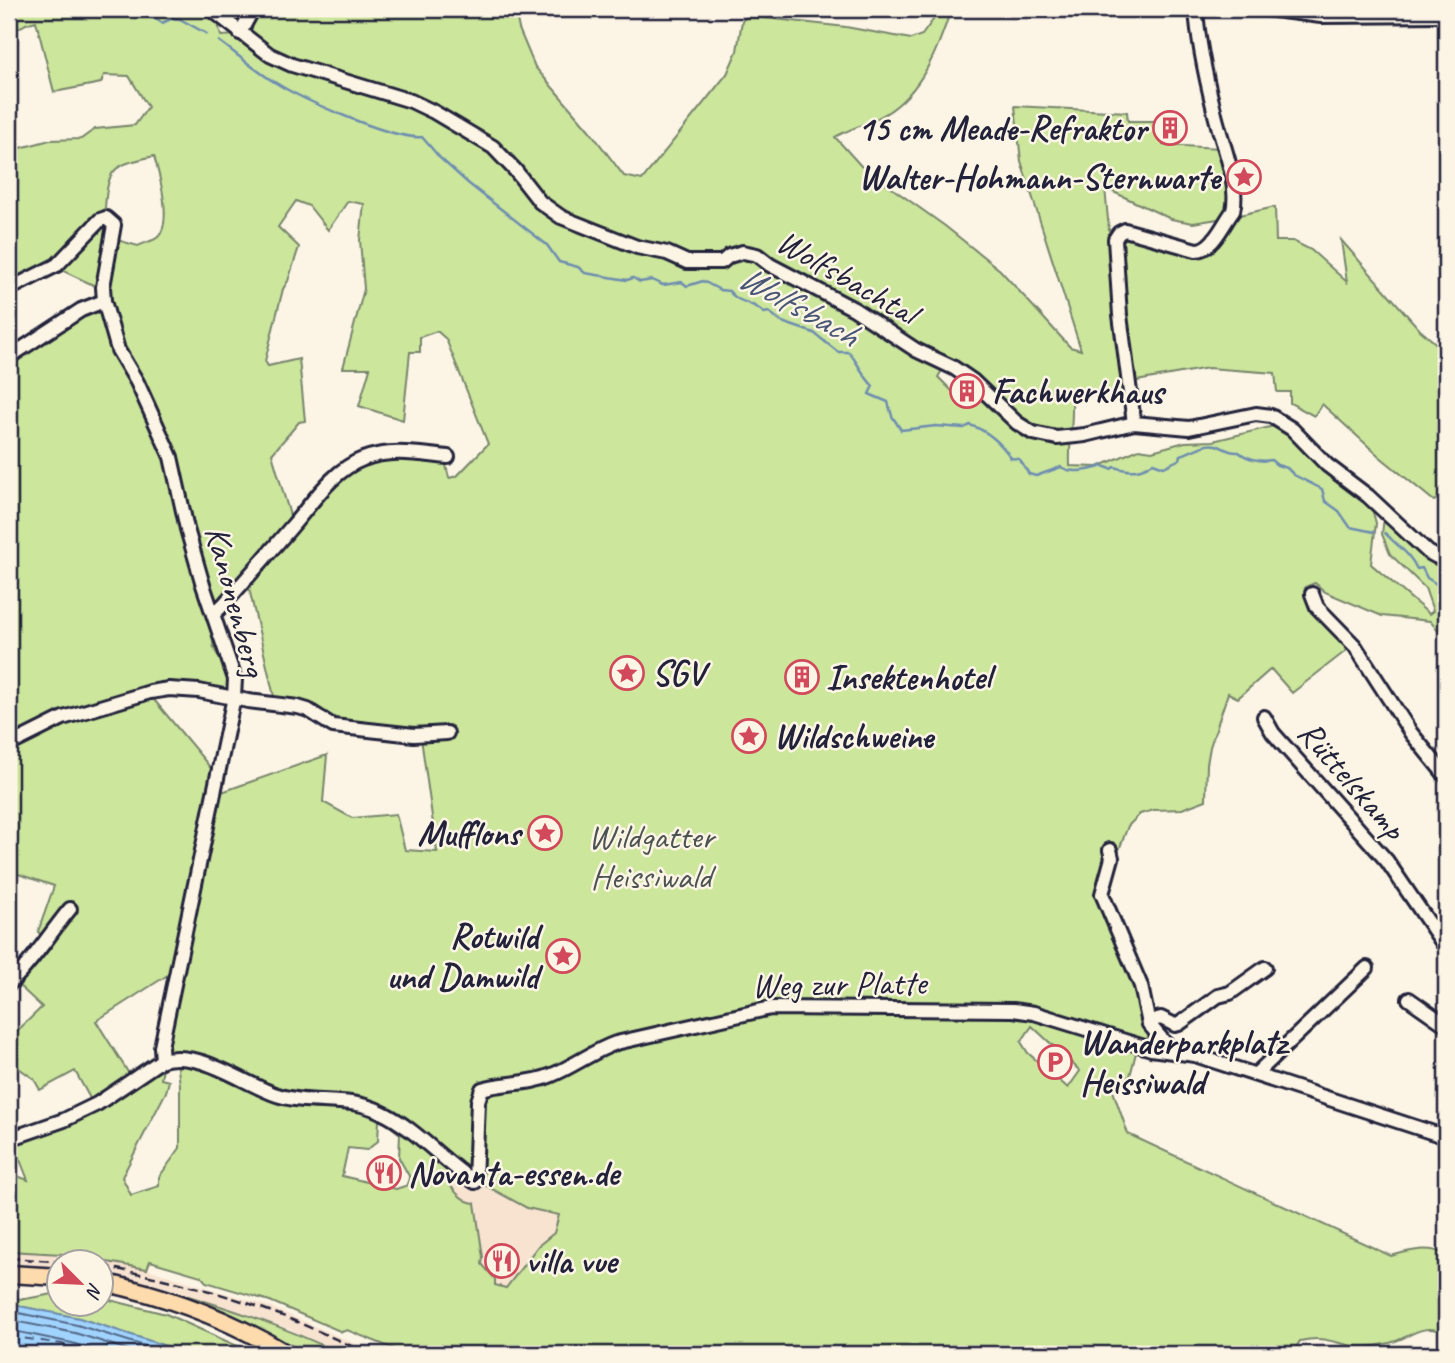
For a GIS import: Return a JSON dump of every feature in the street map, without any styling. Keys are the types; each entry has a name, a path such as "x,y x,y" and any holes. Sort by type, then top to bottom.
{"main road":[{"path":"9,1273 46,1276"},
{"path":"9,1283 46,1285"},
{"path":"116,1285 144,1291 232,1323 287,1354"},
{"path":"116,1295 184,1314 226,1331 269,1354"}],"street":[{"name":"Wolfsbachtal","path":"211,9 270,55 292,65 400,97 434,112 493,148 515,170 540,202 561,216 638,247 667,253 687,262 722,262 729,256 743,252 757,255 770,265 854,309 916,350 954,368 1032,433 1057,439 1134,423 1189,428 1256,414 1271,416 1292,429 1327,465 1368,496 1428,552 1446,559"},
{"path":"240,33 253,9"},
{"path":"1134,423 1120,315 1115,239 1125,230 1203,250 1233,211 1233,183 1214,111 1196,9"},
{"path":"1266,9 1321,16 1446,15"},
{"name":"Kanonenberg","path":"9,289 57,265 100,219 106,218 114,225 103,287 104,301 118,349 147,402 171,457 187,529 235,679 234,697 164,1034 167,1058"},
{"path":"9,357 81,310 104,301"},
{"path":"214,614 321,492 344,470 359,460 376,454 403,452 448,457"},
{"path":"1312,594 1317,607 1355,646 1411,733 1446,776"},
{"path":"9,745 64,718 150,692 169,689 298,707 308,710 333,726 414,735 447,733"},
{"name":"Rüttelskamp","path":"1264,718 1273,733 1387,862 1446,948"},
{"path":"1110,850 1112,858 1102,894 1141,986 1149,1024 1172,1051"},
{"path":"9,984 36,955 70,909"},
{"path":"1149,1024 1161,1018 1175,1025 1179,1024 1217,996 1230,993 1265,968"},
{"path":"1256,1074 1367,968"},
{"path":"1409,999 1446,1025"},
{"name":"Weg zur Platte","path":"167,1058 198,1061 284,1097 353,1103 380,1111 475,1182 478,1101 482,1089 531,1082 552,1075 602,1047 616,1043 757,1010 795,1007 1013,1010 1034,1013 1151,1049 1195,1055 1446,1137"},
{"path":"9,1139 64,1120 97,1104 167,1058"}],"shaded area":[{"path":"449,1168 527,1208 559,1215 554,1233 538,1246 506,1289 495,1285 481,1264 472,1204 451,1187 446,1179"},
{"path":"9,1251 46,1253 46,1268 9,1267"},
{"path":"116,1264 147,1269 271,1307 379,1354 341,1354 289,1329 154,1286 116,1279"}],"green space":[{"name":"Wildgatter Heissiwald","path":"9,9 208,9 217,19 221,36 238,35 266,56 290,68 346,83 356,90 386,101 390,88 296,62 261,44 246,32 245,27 255,9 515,9 519,29 535,67 624,176 642,180 727,74 737,51 742,21 747,16 846,27 911,39 922,35 941,9 951,9 935,53 909,94 885,114 835,137 861,166 945,226 1000,270 1070,347 1081,350 1021,161 1015,106 1127,112 1128,121 1164,121 1163,145 1221,148 1231,182 1224,218 1193,223 1171,219 1105,188 1117,314 1129,391 1092,392 1072,399 1070,466 1098,467 1139,449 1152,451 1185,442 1213,441 1278,425 1294,435 1324,466 1370,502 1376,523 1371,564 1429,614 1433,611 1425,588 1390,554 1382,534 1384,517 1428,557 1446,560 1446,641 1430,621 1382,616 1325,592 1315,583 1305,587 1304,595 1351,647 1292,693 1271,669 1238,698 1228,693 1210,747 1206,800 1182,809 1154,810 1140,814 1128,826 1116,858 1109,857 1098,893 1139,989 1148,1037 1137,1049 1130,1076 1111,1085 1128,1134 1391,1256 1426,1250 1446,1255 1446,1334 1437,1330 1422,1330 1394,1342 1365,1347 1322,1339 1300,1341 1292,1354 407,1354 347,1330 342,1332 270,1301 206,1282 201,1276 150,1261 147,1269 116,1264 116,1248 46,1248 46,1253 9,1251 9,1173 28,1180 13,1142 70,1123 99,1107 164,1062 161,1079 169,1081 166,1092 122,1177 131,1195 159,1186 159,1177 180,1148 180,1085 176,1053 167,1051 216,794 327,755 323,802 352,818 396,814 405,850 437,852 420,731 331,724 308,708 275,701 246,575 221,603 215,604 208,591 191,529 176,458 146,389 121,347 106,291 59,269 55,264 13,286 9,285 9,138 13,150 50,140 81,139 95,129 135,125 148,107 129,76 104,75 101,83 54,92 36,21 9,34","holes":["154,156 164,198 162,230 154,240 138,246 110,238 113,226 97,216 105,208 111,175 122,166","296,201 309,206 328,230 348,201 364,204 360,240 364,289 343,368 370,368 359,406 403,420 410,352 420,352 420,337 437,331 446,339 488,444 457,476 449,478 445,461 399,457 372,461 346,474 328,489 294,529 272,454 299,422 305,421 299,359 268,366 265,361 283,289 299,247 278,227","947,362 964,370 987,391 971,405 967,401 964,403 938,377","1032,1026 1080,1071 1068,1088 1028,1053 1021,1042","379,1120 400,1134 399,1158 409,1176 408,1185 396,1189 342,1176 348,1148 367,1150 378,1141","449,1169 473,1190 481,1183 527,1208 559,1215 554,1233 538,1246 506,1288 495,1285 495,1279 482,1264 475,1203 462,1198 446,1179"]},
{"path":"1275,207 1276,241 1293,241 1311,250 1347,282 1341,240 1420,330 1446,352 1446,493 1434,501 1322,404 1314,416 1290,403 1290,392 1277,392 1275,373 1208,368 1131,382 1117,239 1122,234 1196,253 1235,216"},
{"path":"96,306 103,308 134,385 167,456 214,629 213,645 220,658 228,665 231,691 159,687 9,743 9,362"},
{"path":"150,695 215,773 174,971 96,1021 131,1077 92,1102 75,1071 40,1090 34,1079 9,1061 9,1039 42,1007 15,982 51,944 38,932 54,886 12,872 9,866 9,748 47,728"},
{"path":"154,1286 249,1316 341,1354 310,1354 281,1343 223,1313"},
{"path":"46,1295 46,1311 9,1304 9,1298 25,1299"},
{"path":"116,1302 166,1314 255,1354 190,1354 79,1318 116,1318"}],"water":[{"path":"9,1304 46,1311 46,1318 79,1318 190,1354 9,1354"}],"waterway":[{"name":"Wolfsbach","path":"120,9 162,23 173,18 180,19 207,34"},
{"name":"Wolfsbach","path":"219,41 269,78 306,99 370,126 422,137 440,158 469,184 547,245 559,262 578,267 585,273 627,280 633,278 640,282 652,280 663,285 682,282 687,286 703,281 720,290 729,291 782,322 814,333 838,352 849,352 873,386 869,394 888,402 892,416 901,430 936,426 964,428 970,425 993,438 1011,458 1019,459 1029,474 1036,476 1061,467 1076,471 1103,466 1134,470 1153,463 1164,467 1180,459 1181,455 1212,444 1254,459 1271,460 1287,468 1294,475 1322,489 1325,501 1339,511 1350,527 1374,532"},
{"name":"Wolfsbach","path":"1385,533 1407,554 1417,569 1422,568 1427,578 1446,590"}],"ferry route":[{"path":"9,1336 62,1344 91,1354"}],"railway":[{"path":"9,1258 46,1261"},
{"path":"116,1269 224,1295 291,1319 369,1354"}],"place":[{"name":"15 cm Meade-Refraktor","path":"1170,128"},
{"name":"Walter-Hohmann-Sternwarte","path":"1244,177"},
{"name":"Fachwerkhaus","path":"967,391"},
{"name":"SGV","path":"627,673"},
{"name":"Insektenhotel","path":"802,677"},
{"name":"Wildschweine","path":"749,736"},
{"name":"Mufflons","path":"545,833"},
{"name":"Rotwild und Damwild","path":"563,956"},
{"name":"Wanderparkplatz Heissiwald","path":"1055,1062"},
{"name":"Novanta-essen.de","path":"384,1173"},
{"name":"villa vue","path":"502,1261"}]}
